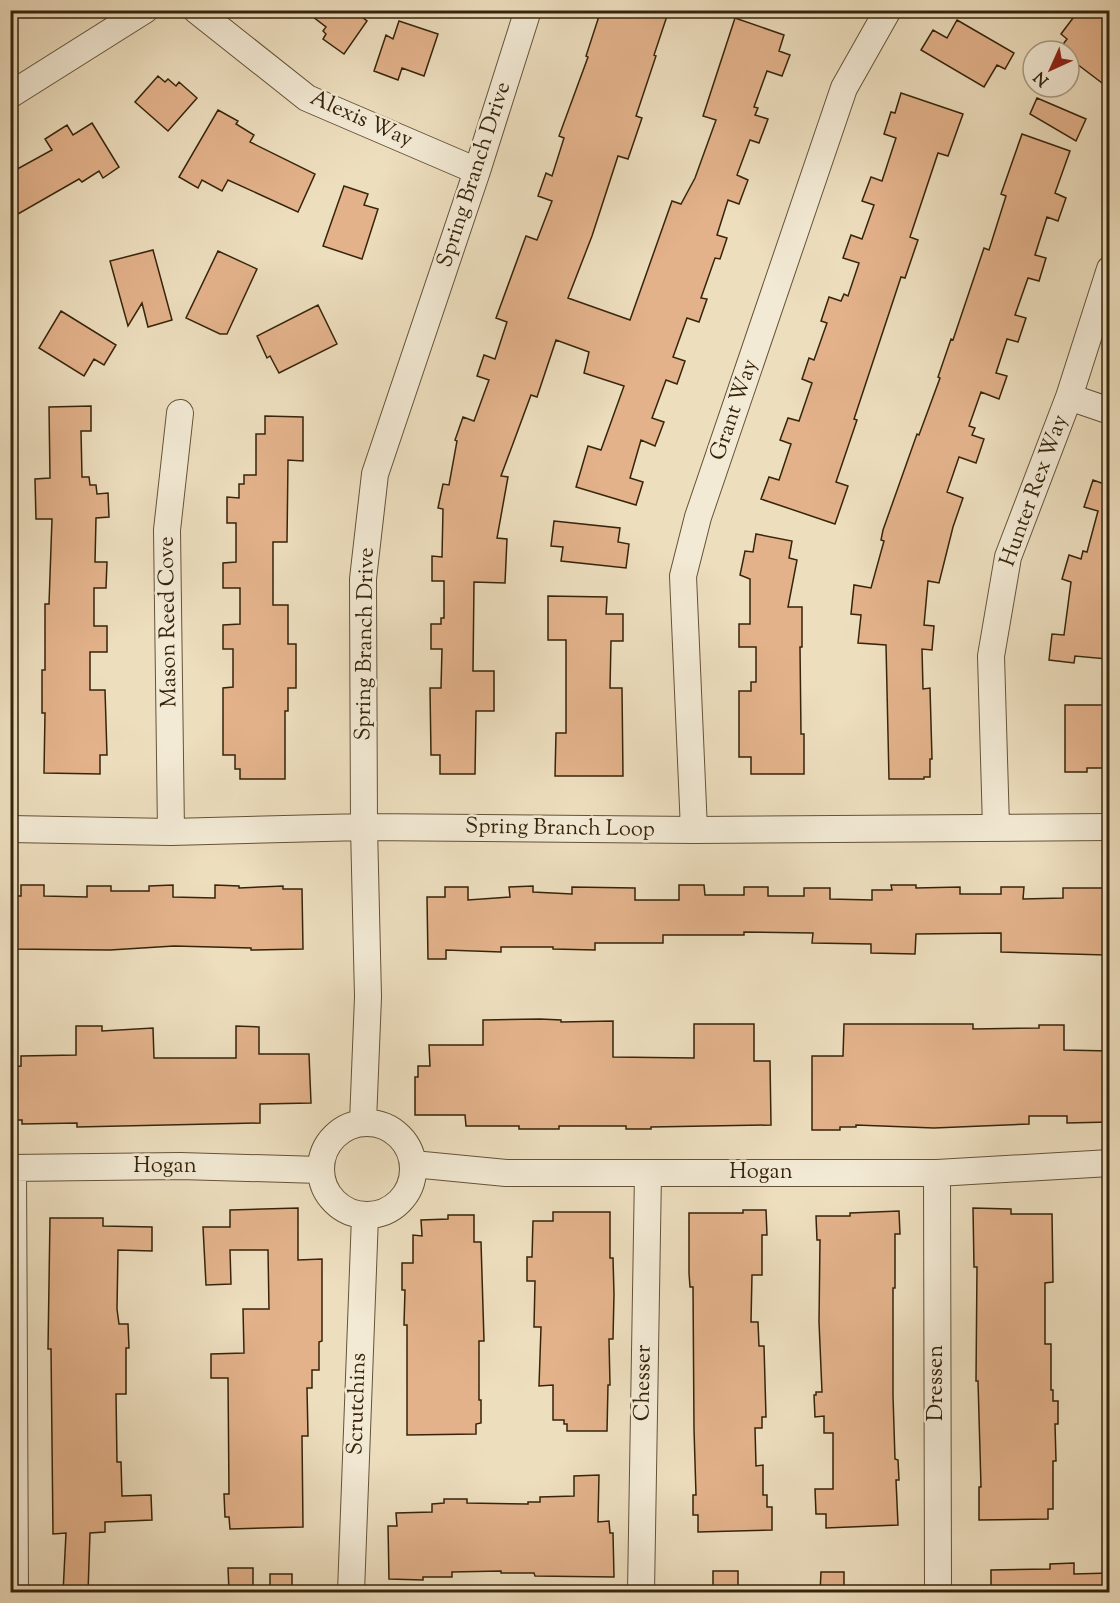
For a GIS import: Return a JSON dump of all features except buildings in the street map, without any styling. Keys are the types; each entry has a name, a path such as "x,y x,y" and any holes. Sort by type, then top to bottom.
{"street":[{"path":"10,95 145,10"},
{"name":"Alexis Way","path":"196,10 307,98 477,171"},
{"name":"Spring Branch Drive","path":"363,1122 368,997 364,827 363,579 375,474 477,171 528,10"},
{"name":"Grant Way","path":"694,830 683,576 698,517 844,88 888,10"},
{"name":"Hunter Rex Way","path":"996,827 991,656 1008,557 1069,397 1110,269"},
{"path":"1069,397 1110,411"},
{"name":"Mason Reed Cove","path":"171,832 167,530 180,413"},
{"name":"Spring Branch Loop","path":"10,829 171,832 364,827 694,830 1110,827"},
{"path":"363,1122 391,1129 402,1138 410,1150 413,1164 412,1180 406,1194 395,1206 381,1214 365,1216 351,1213 329,1196 322,1184 320,1170 321,1156 337,1132 350,1125 363,1122"},
{"name":"Hogan","path":"413,1164 506,1173 937,1173 1110,1163"},
{"name":"Hogan","path":"12,1168 180,1166 320,1170"},
{"path":"12,1168 15,1593"},
{"name":"Chesser","path":"641,1593 648,1173"},
{"name":"Dressen","path":"937,1173 938,1593"},
{"name":"Scrutchins","path":"351,1593 365,1216"}]}
